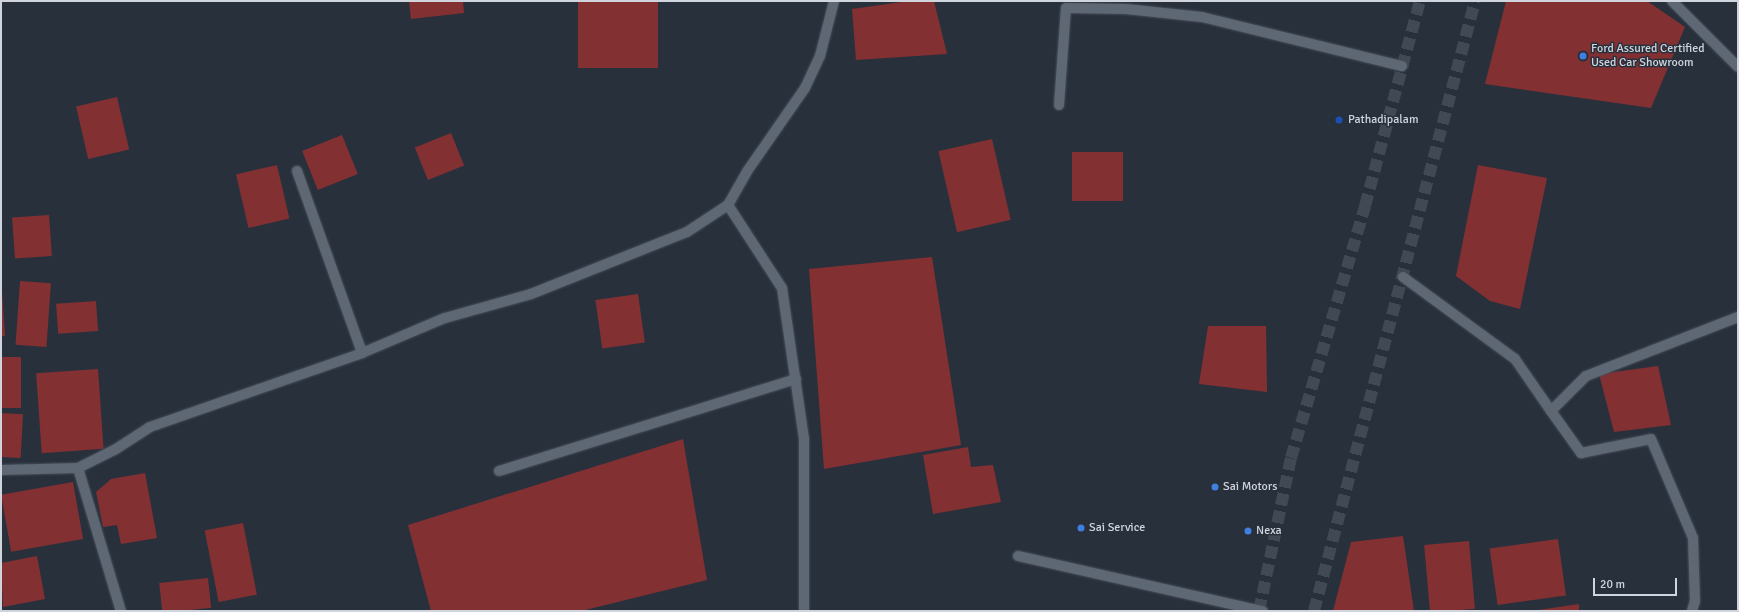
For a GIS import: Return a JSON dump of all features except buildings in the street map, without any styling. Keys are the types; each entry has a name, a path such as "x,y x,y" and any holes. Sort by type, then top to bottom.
{"street":[{"path":"1,470 78,468 116,449 150,427 362,353 445,318 531,294 622,260 687,232 728,206 748,170 805,88 820,56 834,1"},
{"path":"1672,1 1738,67"},
{"path":"1059,105 1066,8 1126,9 1202,17 1402,66"},
{"path":"297,171 362,353"},
{"path":"728,206 782,288 804,439 804,611"},
{"path":"1403,277 1515,359 1581,453 1651,439 1693,538 1694,602 1692,611"},
{"path":"1551,411 1586,376 1738,317"},
{"path":"499,471 796,379"},
{"path":"78,468 121,611"},
{"path":"1018,556 1263,611"}],"tunnel":[{"path":"1259,611 1291,458 1365,206 1420,1"},
{"path":"1314,611 1475,1"}],"place":[{"name":"Ford Assured Certified Used Car Showroom","path":"1583,56"},
{"name":"Pathadipalam","path":"1339,120"},
{"name":"Sai Motors","path":"1215,487"},
{"name":"Sai Service","path":"1081,528"},
{"name":"Nexa","path":"1248,531"}]}
